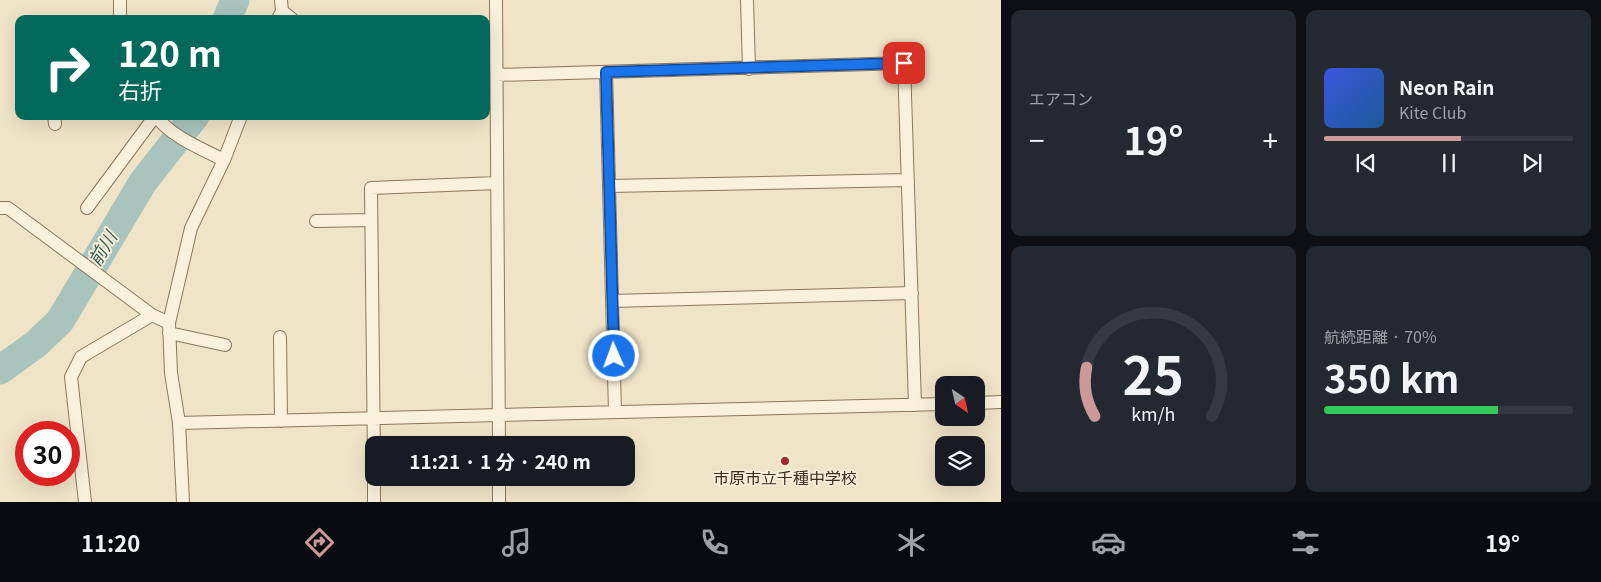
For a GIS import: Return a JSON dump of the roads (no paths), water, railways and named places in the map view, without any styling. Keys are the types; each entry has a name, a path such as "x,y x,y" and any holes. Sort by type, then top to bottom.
{"street":[{"path":"120,0 120,15"},
{"path":"496,0 491,20 497,75 499,436"},
{"path":"748,0 749,69"},
{"path":"497,75 904,63 914,405"},
{"path":"606,72 615,412"},
{"path":"87,208 152,120"},
{"path":"158,120 188,141 224,160"},
{"path":"183,502 179,423 171,373 169,328 191,228 224,160 239,120"},
{"path":"609,186 908,180"},
{"path":"373,436 371,188 497,183"},
{"path":"0,208 8,208 169,328 225,345"},
{"path":"316,220 371,220"},
{"path":"612,301 912,293"},
{"path":"85,502 71,377 81,357 152,315"},
{"path":"280,337 281,421"},
{"path":"985,403 1001,402"},
{"path":"179,423 935,404"},
{"path":"374,486 374,502"},
{"path":"499,486 499,502"}],"waterway":[{"name":"前川","path":"229,15 235,0"},
{"name":"前川","path":"0,370 36,344 60,321 143,182 192,120"}],"place":[{"name":"市原市立千種中学校","path":"785,461"}]}
